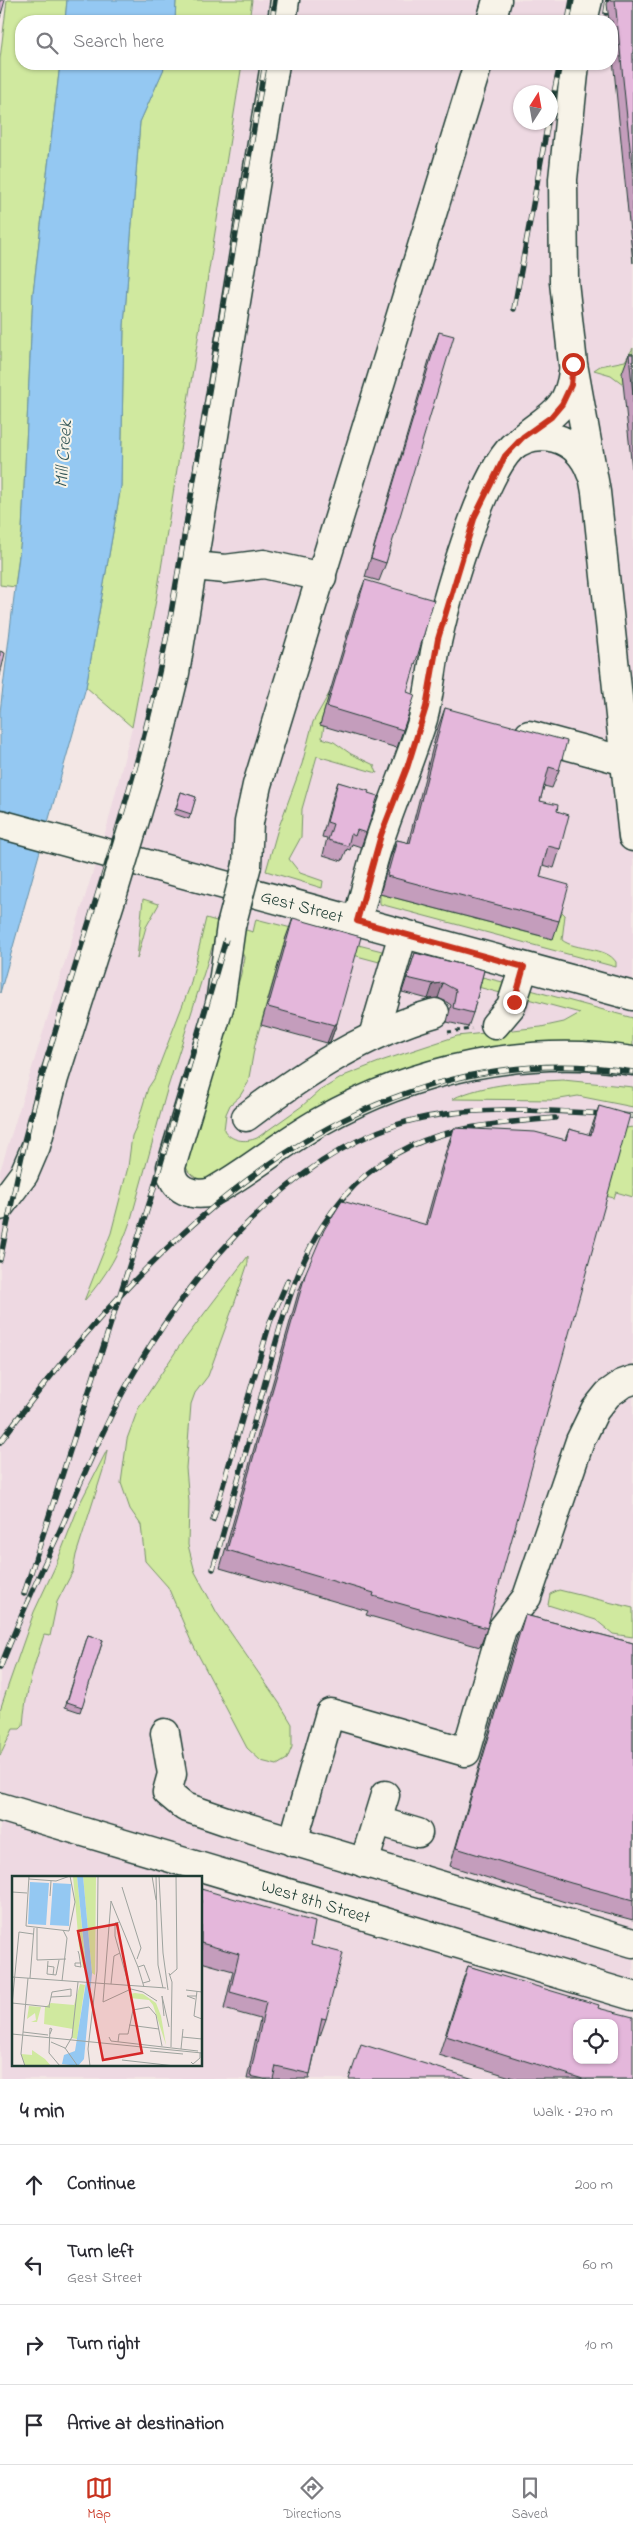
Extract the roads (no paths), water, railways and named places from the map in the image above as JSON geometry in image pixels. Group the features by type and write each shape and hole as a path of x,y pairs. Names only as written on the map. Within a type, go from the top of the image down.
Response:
{"street":[{"path":"283,15 285,0"},
{"path":"493,15 497,0"},
{"path":"584,15 588,0"},
{"path":"0,1206 24,1174 36,1146 54,1078 114,890 157,746 175,673 194,566 273,70"},
{"path":"476,70 253,799 249,822 247,865 231,926 220,1004 171,1167 173,1179 186,1192 200,1195 212,1192 319,1121 371,1095 411,1081 483,1064 531,1058 583,1056 633,1061"},
{"path":"574,70 562,202 564,282 573,364 596,492 633,837"},
{"path":"357,921 381,835 407,768 426,707 438,639 475,516 487,487 512,447 557,411 571,385 573,364"},
{"path":"512,447 528,438 537,436 564,441 579,452 586,462 596,492"},
{"path":"194,566 224,569 264,564 322,577"},
{"path":"426,707 454,715"},
{"path":"502,728 624,761"},
{"name":"Gest Street","path":"0,824 633,996"},
{"path":"373,1036 404,934"},
{"path":"495,1025 511,1006 524,967"},
{"path":"246,1117 303,1077 373,1036 435,1013"},
{"path":"292,1842 330,1713 466,1752 502,1629 527,1597 580,1441 589,1421 608,1394 622,1384 633,1380"},
{"path":"514,1613 540,1621"},
{"path":"165,1733 172,1774 167,1792 185,1807 292,1842 633,1943"},
{"path":"364,1863 385,1795"},
{"name":"West 8th Street","path":"0,1807 633,1996"},
{"path":"378,1821 418,1833"}],"water":[{"path":"67,0 176,0 175,15 66,15"},
{"name":"Mill Creek","path":"59,70 163,70 140,122 124,325 121,486 86,687 0,993 0,712 22,531 33,293"}],"railway":[{"path":"273,15 275,0"},
{"path":"569,15 572,0"},
{"path":"606,13 608,0"},
{"path":"0,1260 35,1101 127,798 158,675 171,613 264,70"},
{"path":"556,85 559,70"},
{"path":"514,309 547,130"},
{"path":"24,1594 150,1201 230,925"},
{"path":"0,1442 59,1366 123,1292 193,1224 268,1165 350,1117 438,1083 532,1067 633,1072"},
{"path":"0,1668 98,1443 122,1394 145,1354 172,1313 202,1273 236,1235 273,1199 312,1168 353,1143 396,1125 423,1118 452,1113 513,1110 633,1116"},
{"path":"213,1569 280,1326 292,1289 307,1254 325,1222 348,1192 376,1167 411,1146 446,1133 464,1129 555,1118"},
{"path":"213,1520 270,1322 288,1280"}]}
